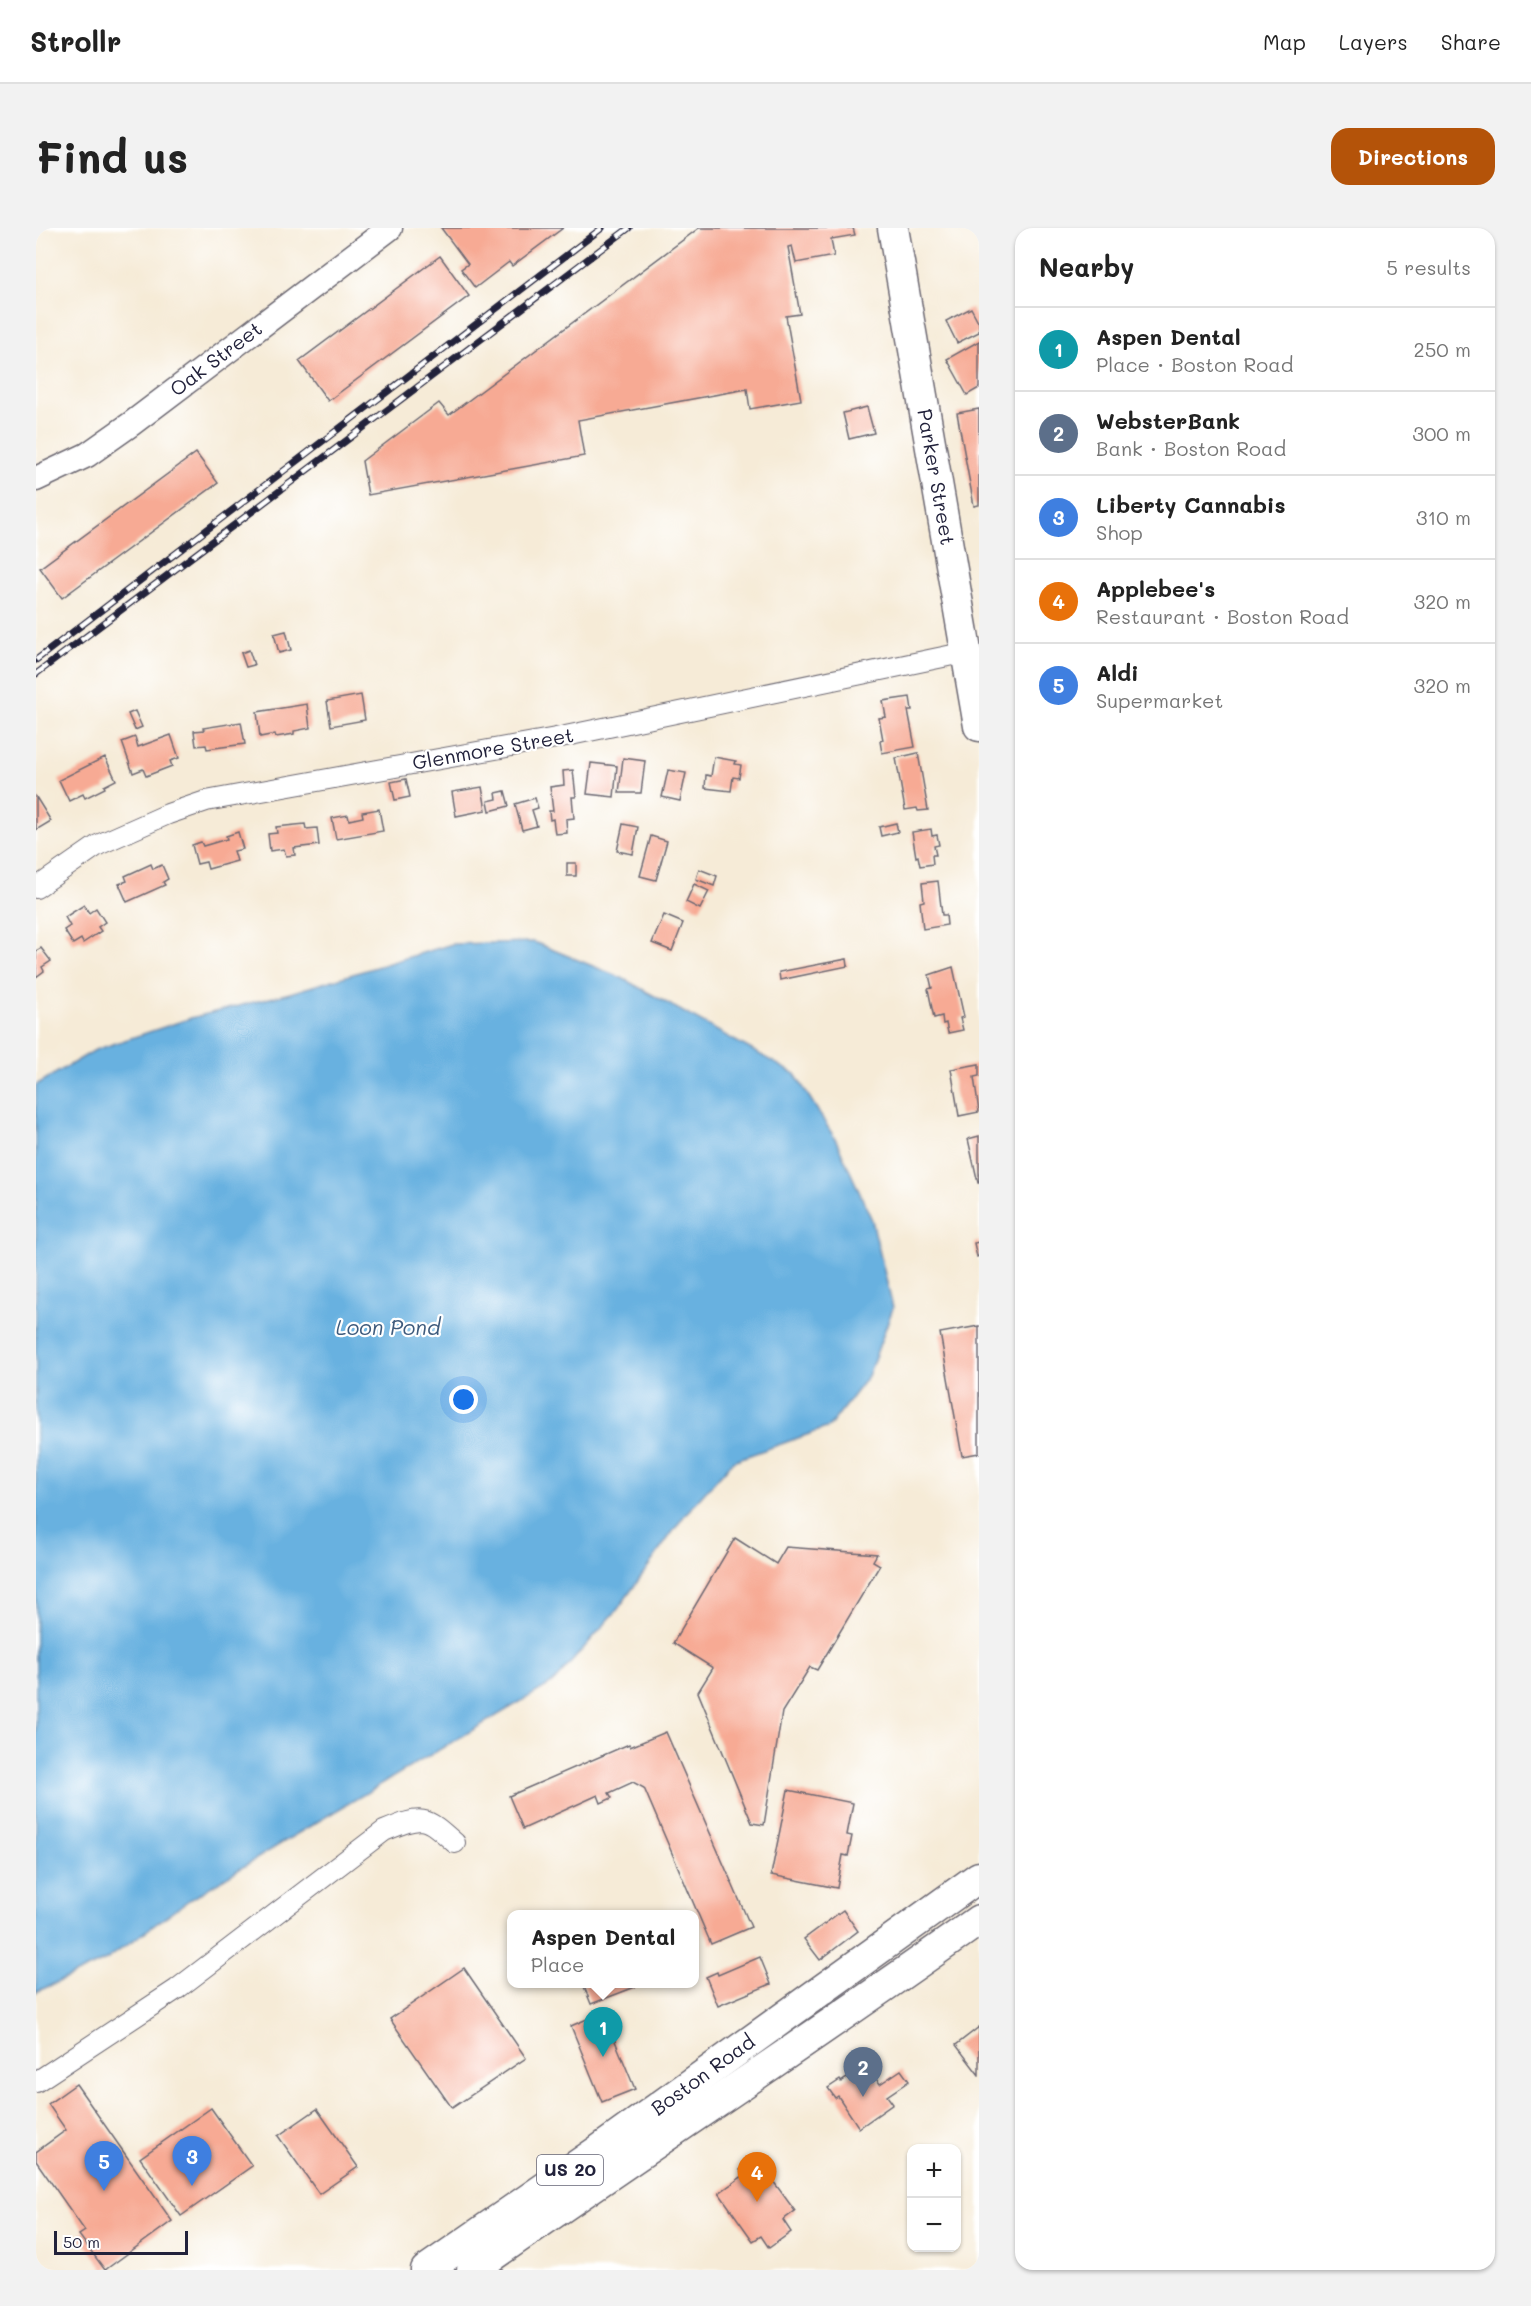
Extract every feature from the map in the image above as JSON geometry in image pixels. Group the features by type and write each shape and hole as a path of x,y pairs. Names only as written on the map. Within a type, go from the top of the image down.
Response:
{"main road":[{"name":"Parker Street","path":"893,228 979,726"},
{"name":"Boston Road","path":"426,2270 979,1878"},
{"name":"Boston Road","path":"472,2270 626,2162 804,2043 979,1920"}],"street":[{"name":"Oak Street","path":"36,479 87,455 131,424 390,228"},
{"name":"Glenmore Street","path":"36,888 98,845 168,814 206,801 556,738 967,652"},
{"path":"36,2082 177,1989 384,1831 412,1819 433,1822 454,1843"}],"water":[{"name":"Loon Pond","path":"534,942 622,978 795,1074 836,1140 872,1220 893,1308 868,1376 829,1427 733,1461 684,1516 618,1609 554,1682 189,1900 106,1960 36,1992 36,1085 95,1050 191,1018 290,993 452,944"}],"building":[{"path":"441,228 563,228 512,266 509,262 475,288 461,269 468,264"},
{"path":"699,228 853,228 855,235 831,239 834,256 796,263 792,246 788,247 800,314 786,316 801,400 750,409 747,389 578,420 584,456 368,495 362,461 439,403 449,415"},
{"path":"440,256 469,296 328,401 299,361"},
{"path":"971,308 979,323 979,332 957,343 946,321"},
{"path":"979,341 979,388 967,395 947,359"},
{"path":"867,407 874,433 849,439 843,413"},
{"path":"979,409 979,505 974,506 957,413"},
{"path":"196,453 218,483 62,598 40,568"},
{"path":"286,631 291,650 279,653 274,634"},
{"path":"249,650 254,665 246,667 241,653"},
{"path":"361,695 365,720 331,726 327,701"},
{"path":"910,697 912,710 908,710 915,747 882,753 880,741 883,740 879,718 886,717 883,701"},
{"path":"307,704 310,728 294,731 294,734 260,737 257,712"},
{"path":"135,711 142,727 135,730 128,714"},
{"path":"241,722 245,744 207,749 206,745 196,746 194,731"},
{"path":"171,735 179,758 170,761 172,766 146,776 143,769 133,773 122,742 135,737 138,747"},
{"path":"918,753 928,810 918,811 917,808 905,810 896,758"},
{"path":"105,757 116,780 85,798 83,794 69,801 59,780"},
{"path":"714,757 736,761 735,764 741,765 739,778 733,777 731,791 705,788 706,775 711,776"},
{"path":"623,758 645,761 641,793 619,793"},
{"path":"591,763 617,766 614,797 587,794"},
{"path":"573,770 576,797 572,797 574,818 566,819 567,833 555,834 553,819 550,820 549,811 553,811 550,787 564,785 563,771"},
{"path":"668,770 686,773 680,801 662,797"},
{"path":"406,779 410,797 395,800 391,782"},
{"path":"482,787 486,810 456,816 452,792"},
{"path":"505,791 509,806 490,811 488,801 497,799 496,793"},
{"path":"36,797 51,821 36,830"},
{"path":"535,798 538,808 532,810 537,826 522,830 515,804"},
{"path":"379,809 383,831 336,839 332,818 348,815 349,820 363,817 362,812"},
{"path":"896,823 898,832 881,836 879,827"},
{"path":"305,824 306,829 317,828 319,845 294,848 295,855 286,856 284,849 270,851 268,834 277,833 276,827"},
{"path":"623,824 638,827 633,854 617,851"},
{"path":"931,829 932,836 937,835 939,845 934,846 936,855 932,855 933,864 920,866 918,856 916,857 912,832"},
{"path":"238,832 243,849 234,851 237,861 208,869 206,862 197,864 192,845 201,842 203,846 227,839 226,836"},
{"path":"651,836 667,841 656,880 640,876"},
{"path":"567,863 576,863 576,876 567,876"},
{"path":"151,864 153,869 162,865 168,879 163,882 165,885 127,902 119,884 127,881 125,876"},
{"path":"699,869 717,876 714,886 696,879"},
{"path":"938,881 942,915 946,915 947,925 923,929 920,902 924,901 922,883"},
{"path":"694,884 709,891 700,909 686,902"},
{"path":"84,905 89,913 96,908 105,922 98,927 101,931 83,943 81,939 73,944 64,930 70,926 65,917"},
{"path":"664,915 683,923 672,951 652,943"},
{"path":"41,948 51,961 42,967 44,971 36,977 36,951"},
{"path":"847,959 848,966 780,980 779,972"},
{"path":"953,967 964,1017 960,1018 963,1030 948,1033 942,1016 934,1018 928,989 932,988 929,975"},
{"path":"979,1064 979,1076 974,1077 979,1112 959,1116 951,1069"},
{"path":"979,1136 979,1183 978,1183 968,1139"},
{"path":"979,1242 979,1256 977,1257 974,1243"},
{"path":"979,1326 979,1453 962,1456 940,1333"},
{"path":"735,1538 776,1564 786,1547 877,1554 873,1561 880,1565 817,1670 810,1667 782,1712 764,1825 752,1823 698,1692 713,1668 673,1643"},
{"path":"666,1732 751,1927 711,1944 699,1916 699,1910 696,1910 644,1788 633,1782 609,1793 612,1798 601,1803 598,1795 523,1829 509,1796 629,1744 630,1747"},
{"path":"788,1790 853,1803 847,1835 852,1836 848,1856 843,1855 837,1888 771,1875"},
{"path":"843,1910 858,1931 820,1960 804,1939"},
{"path":"760,1957 771,1984 718,2006 706,1977 717,1972 718,1975"},
{"path":"464,1968 526,2058 452,2108 390,2019"},
{"path":"585,1988 632,1988 591,2004"},
{"path":"603,2012 635,2089 602,2102 571,2026"},
{"path":"979,2027 979,2075 956,2045"},
{"path":"867,2065 880,2084 901,2070 909,2081 887,2096 893,2104 859,2128 838,2096 835,2098 828,2088"},
{"path":"76,2084 172,2221 105,2270 79,2235 85,2231 36,2161 36,2152 66,2130 48,2104"},
{"path":"211,2108 252,2166 181,2216 140,2158"},
{"path":"317,2109 358,2167 319,2194 278,2136"},
{"path":"750,2163 754,2168 760,2163 795,2211 783,2220 791,2232 769,2248 761,2236 753,2241 719,2193 744,2175 740,2170"}],"railway":[{"path":"36,660 602,228"},
{"path":"36,674 629,228"}],"place":[{"name":"Aspen Dental","path":"603,2057"},
{"name":"WebsterBank","path":"863,2097"},
{"name":"Liberty Cannabis","path":"192,2186"},
{"name":"Aldi","path":"104,2191"},
{"name":"Applebee's","path":"757,2202"}]}
